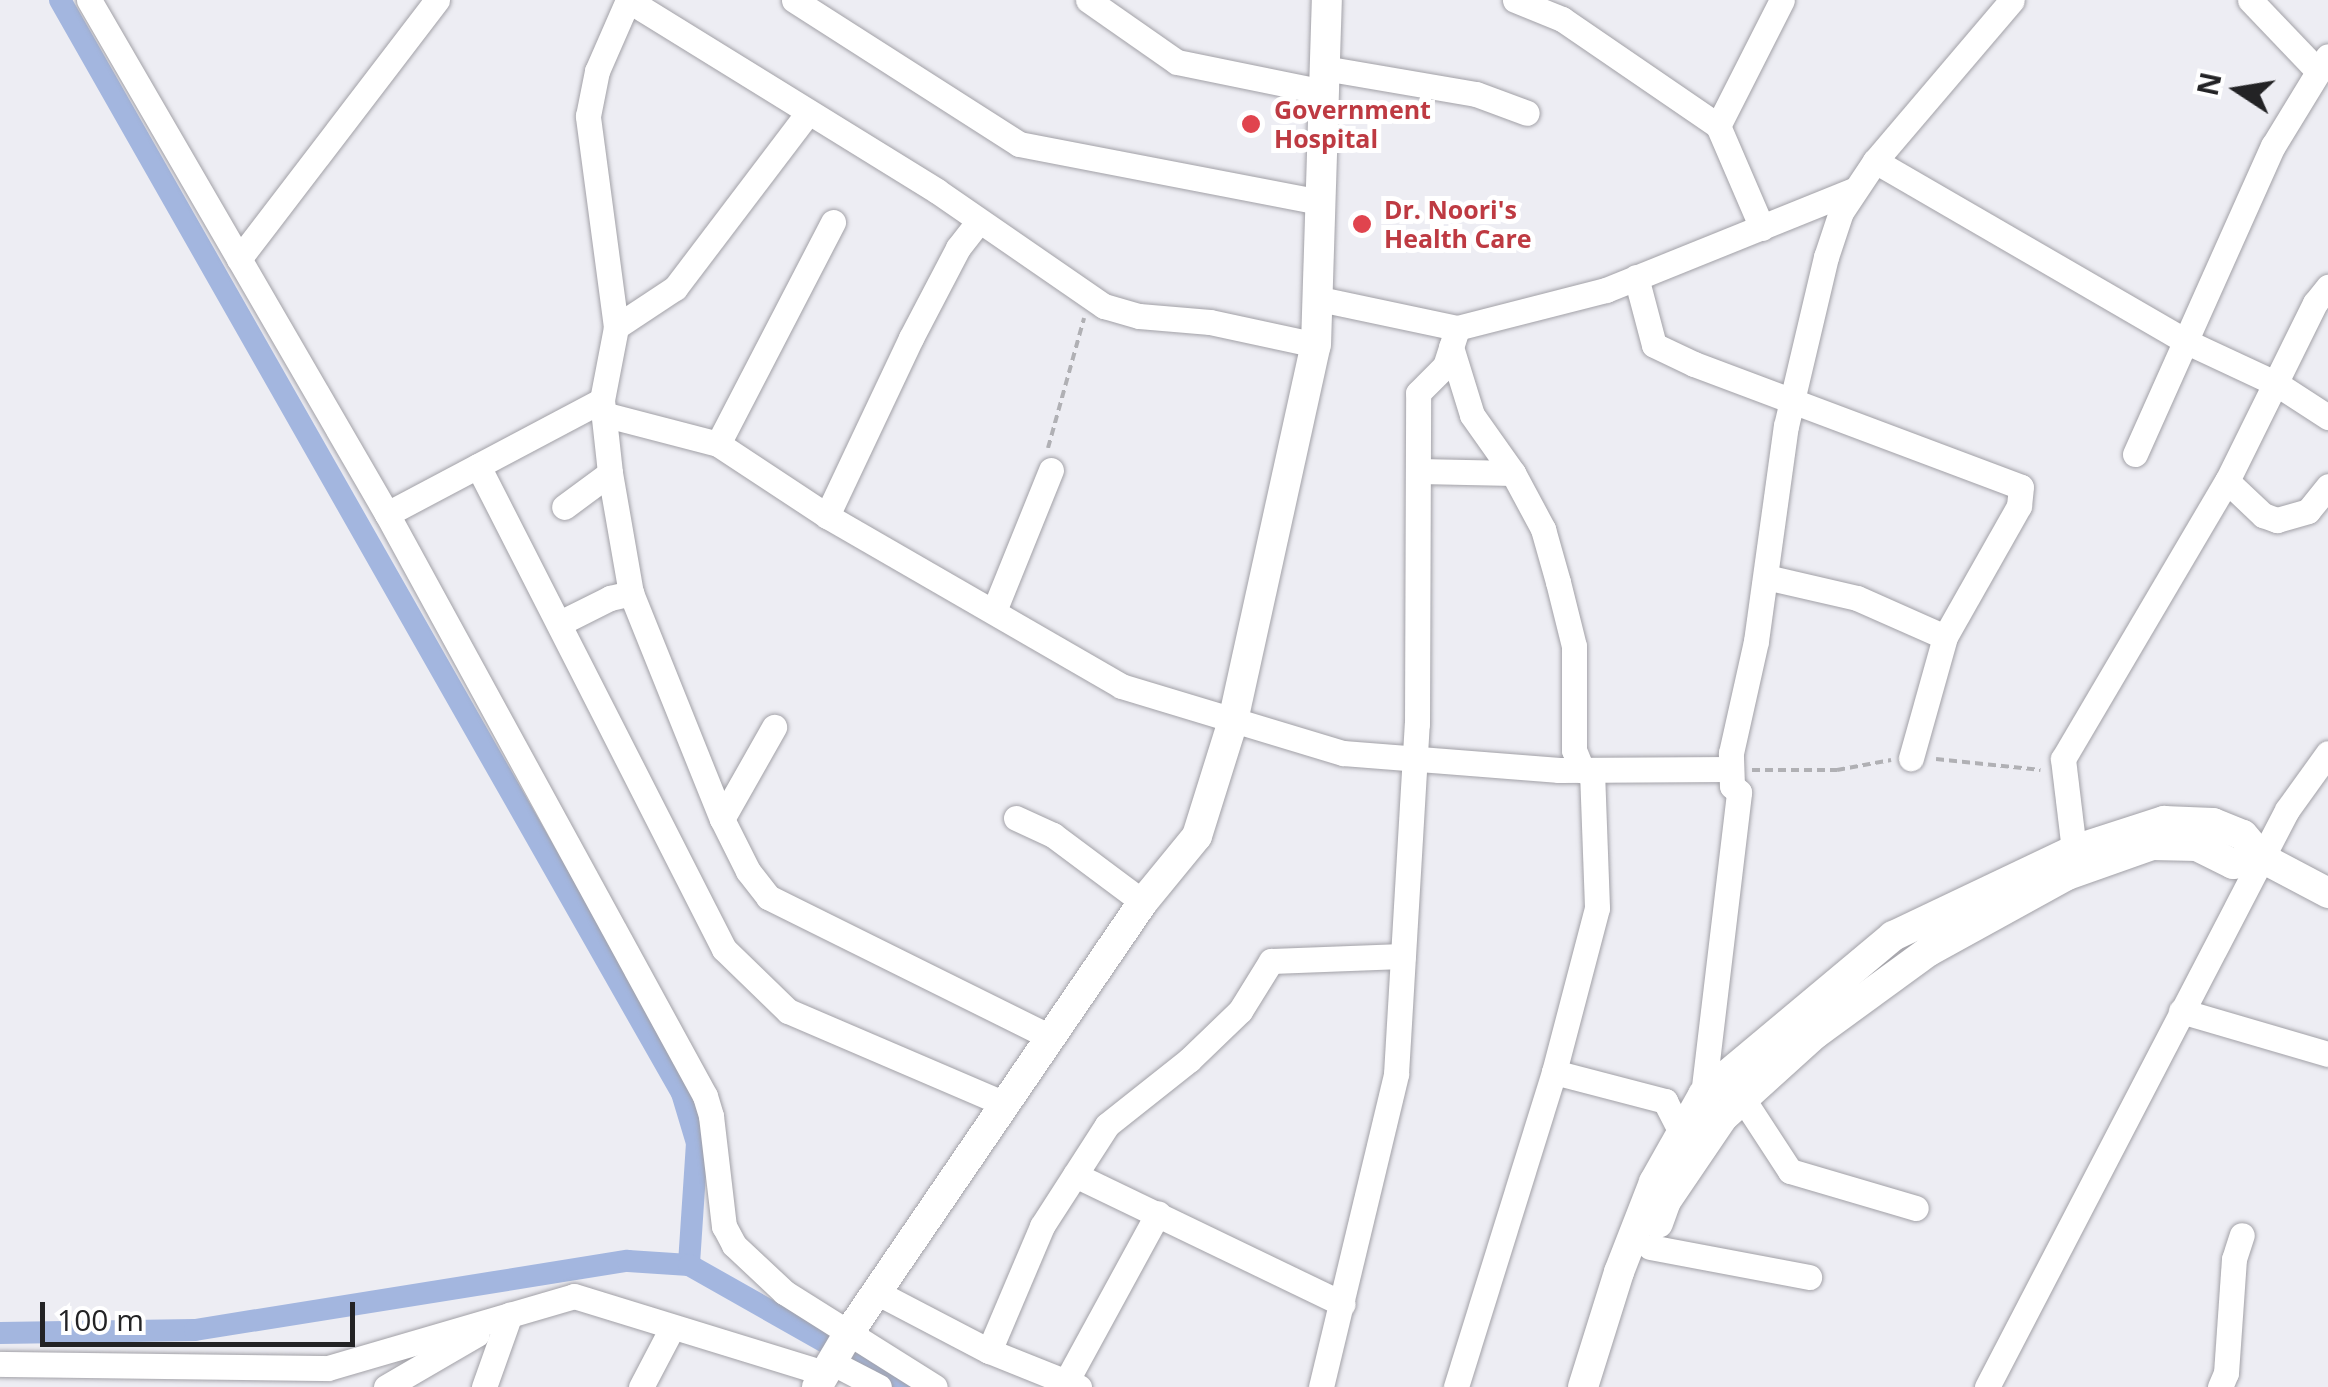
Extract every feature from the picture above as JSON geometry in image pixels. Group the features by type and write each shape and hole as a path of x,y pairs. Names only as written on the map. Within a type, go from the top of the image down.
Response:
{"main road":[{"path":"833,1359 1143,902 1197,836 1233,721 1316,345 1327,0"},
{"path":"1584,1387 1619,1272 1680,1130 1703,1096 1893,936 2074,850 2164,821 2213,824 2243,834 2262,858 2328,893"},
{"path":"1603,1387 1666,1201 1723,1117 1815,1034 1929,951 2066,875 2152,845 2198,846 2233,864 2262,858"}],"street":[{"path":"89,0 387,514 705,1096 712,1116 724,1226 734,1245 784,1292 833,1359 879,1387"},
{"path":"239,259 437,0"},
{"path":"1050,1037 768,898 748,870 722,818 631,593 602,407 616,327 588,116 598,72 628,0 979,221 1088,297 1139,316 1210,322 1316,345"},
{"path":"794,0 1018,144 1319,202"},
{"path":"1515,0 1562,20 1718,126 1762,228"},
{"path":"1718,126 1782,0"},
{"path":"1703,1096 1740,792 1732,786 1731,768 1794,398 1826,258 1841,212 1854,190 2012,0"},
{"path":"2136,454 2273,146 2323,63 2250,0"},
{"path":"1101,3 1177,62 1476,94 1527,113"},
{"path":"616,327 675,288 808,114"},
{"path":"1875,161 2187,342 2276,384 2328,417"},
{"path":"1315,298 1454,337 1606,290 1854,190"},
{"path":"827,516 911,338 958,248 979,221"},
{"path":"718,444 833,222"},
{"path":"1636,277 1654,344 1694,364 1794,398 2021,488 2019,506 1945,637 1911,758"},
{"path":"2074,850 2063,759 2227,482 2328,287"},
{"path":"1332,1383 1343,1304 1396,1074 1415,760 1418,393 1445,366 1454,337"},
{"path":"1454,337 1472,415 1544,529 1574,646 1574,750 1582,770"},
{"path":"387,514 602,407 718,444 827,516 1121,686 1342,753 1592,771 1596,908 1554,1072 1456,1387"},
{"path":"994,610 1050,459"},
{"path":"478,466 548,607 562,622 724,950 788,1012 1005,1104"},
{"path":"1418,471 1512,473"},
{"path":"564,506 610,473"},
{"path":"2227,482 2263,515 2277,520 2308,511 2328,486"},
{"path":"1766,577 1856,598 1945,637"},
{"path":"562,622 610,598 631,593"},
{"path":"722,818 774,727"},
{"path":"1987,1387 2262,858 2288,810 2328,753"},
{"path":"1582,770 1731,768"},
{"path":"1016,818 1053,835 1143,902"},
{"path":"989,1351 1042,1226 1107,1124 1189,1060 1240,1011 1271,961 1403,956"},
{"path":"2181,1012 2328,1054"},
{"path":"1554,1072 1665,1101 1680,1130"},
{"path":"1743,1099 1790,1170 1916,1208"},
{"path":"1075,1175 1343,1304"},
{"path":"876,1292 989,1351 1073,1384 1158,1213"},
{"path":"2220,1387 2226,1373 2234,1259 2242,1235"},
{"path":"1650,1246 1809,1277"},
{"path":"0,1364 160,1376 328,1368 574,1296 672,1328 833,1359 935,1387"},
{"path":"386,1387 510,1314"},
{"path":"484,1387 510,1314"},
{"path":"640,1387 672,1328"}],"path":[{"path":"1050,459 1088,297"}],"waterway":[{"path":"60,0 682,1093 697,1143 689,1265"},
{"path":"0,1333 195,1330 628,1261 689,1265 905,1387"}],"place":[{"name":"Government Hospital","path":"1251,124"},
{"name":"Dr. Noori's Health Care","path":"1362,224"}]}
